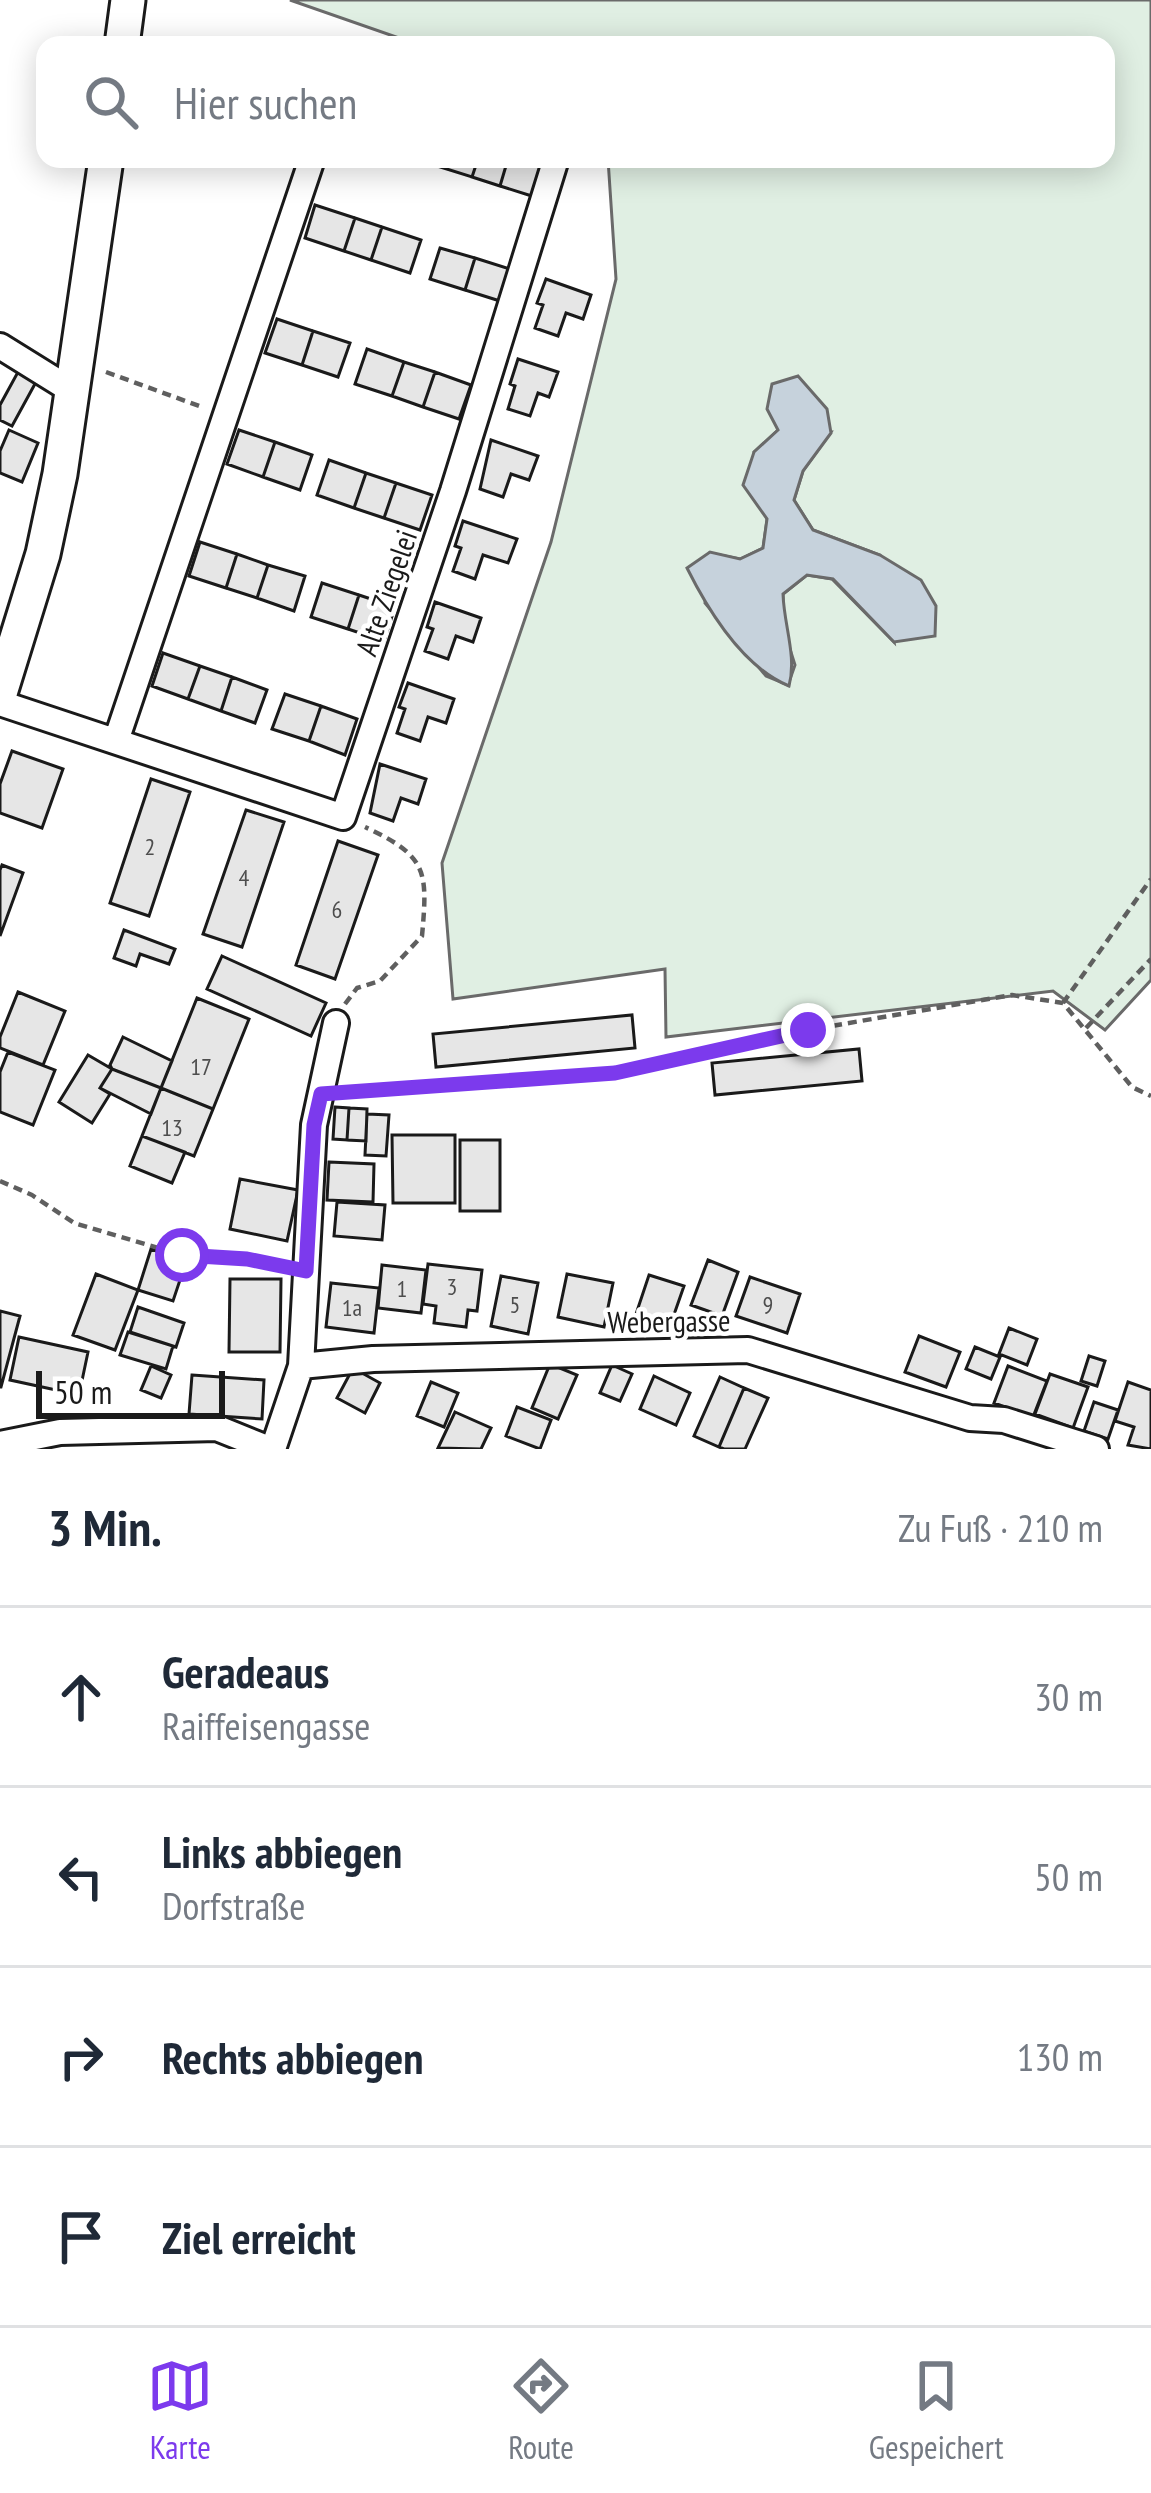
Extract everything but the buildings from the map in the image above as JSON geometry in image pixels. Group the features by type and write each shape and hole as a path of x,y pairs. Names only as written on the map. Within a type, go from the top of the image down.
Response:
{"main road":[{"path":"123,36 128,0"},
{"path":"0,693 43,554 76,377 105,168"}],"street":[{"path":"116,741 309,168"},
{"name":"Alte Ziegelei","path":"343,817 453,491 553,168"},
{"path":"0,346 76,377"},
{"path":"0,703 343,817"},
{"path":"0,1444 60,1432 217,1428 271,1449 302,1366 314,1125 336,1023"},
{"name":"Webergasse","path":"302,1366 373,1359 748,1350 970,1418 1004,1420 1096,1449"}],"path":[{"path":"76,377 226,415"},
{"path":"336,1023 357,988 380,981 422,936 425,907 425,880 406,846 343,817"},
{"path":"1063,1003 1151,879"},
{"path":"1086,1028 1151,959"},
{"path":"321,1094 615,1073 808,1030 1012,994 1063,1003 1132,1087 1151,1096"},
{"path":"0,1181 32,1195 74,1223 182,1255 247,1259 306,1271"}],"green space":[{"path":"290,0 1151,0 1151,980 1105,1030 1053,991 666,1037 665,969 453,999 442,863 551,542 616,279 609,168 1115,168 1115,36 393,36","holes":["778,430 831,432 803,471 794,500 813,530 880,555 894,642 832,579 807,575 783,594 784,630 795,665 788,685 766,676 705,603 710,553 740,559 763,548 767,520 754,452"]}],"shaded area":[{"path":"798,376 827,409 831,433 803,471 794,500 813,530 880,555 921,580 936,606 935,636 894,642 833,579 807,575 783,594 791,652 789,686 742,652 687,568 710,552 740,559 763,548 767,519 743,485 754,452 778,430 767,409 772,384"}],"route":[{"path":"182,1255 247,1259 306,1271 314,1125 321,1094 615,1073 808,1030"}]}
